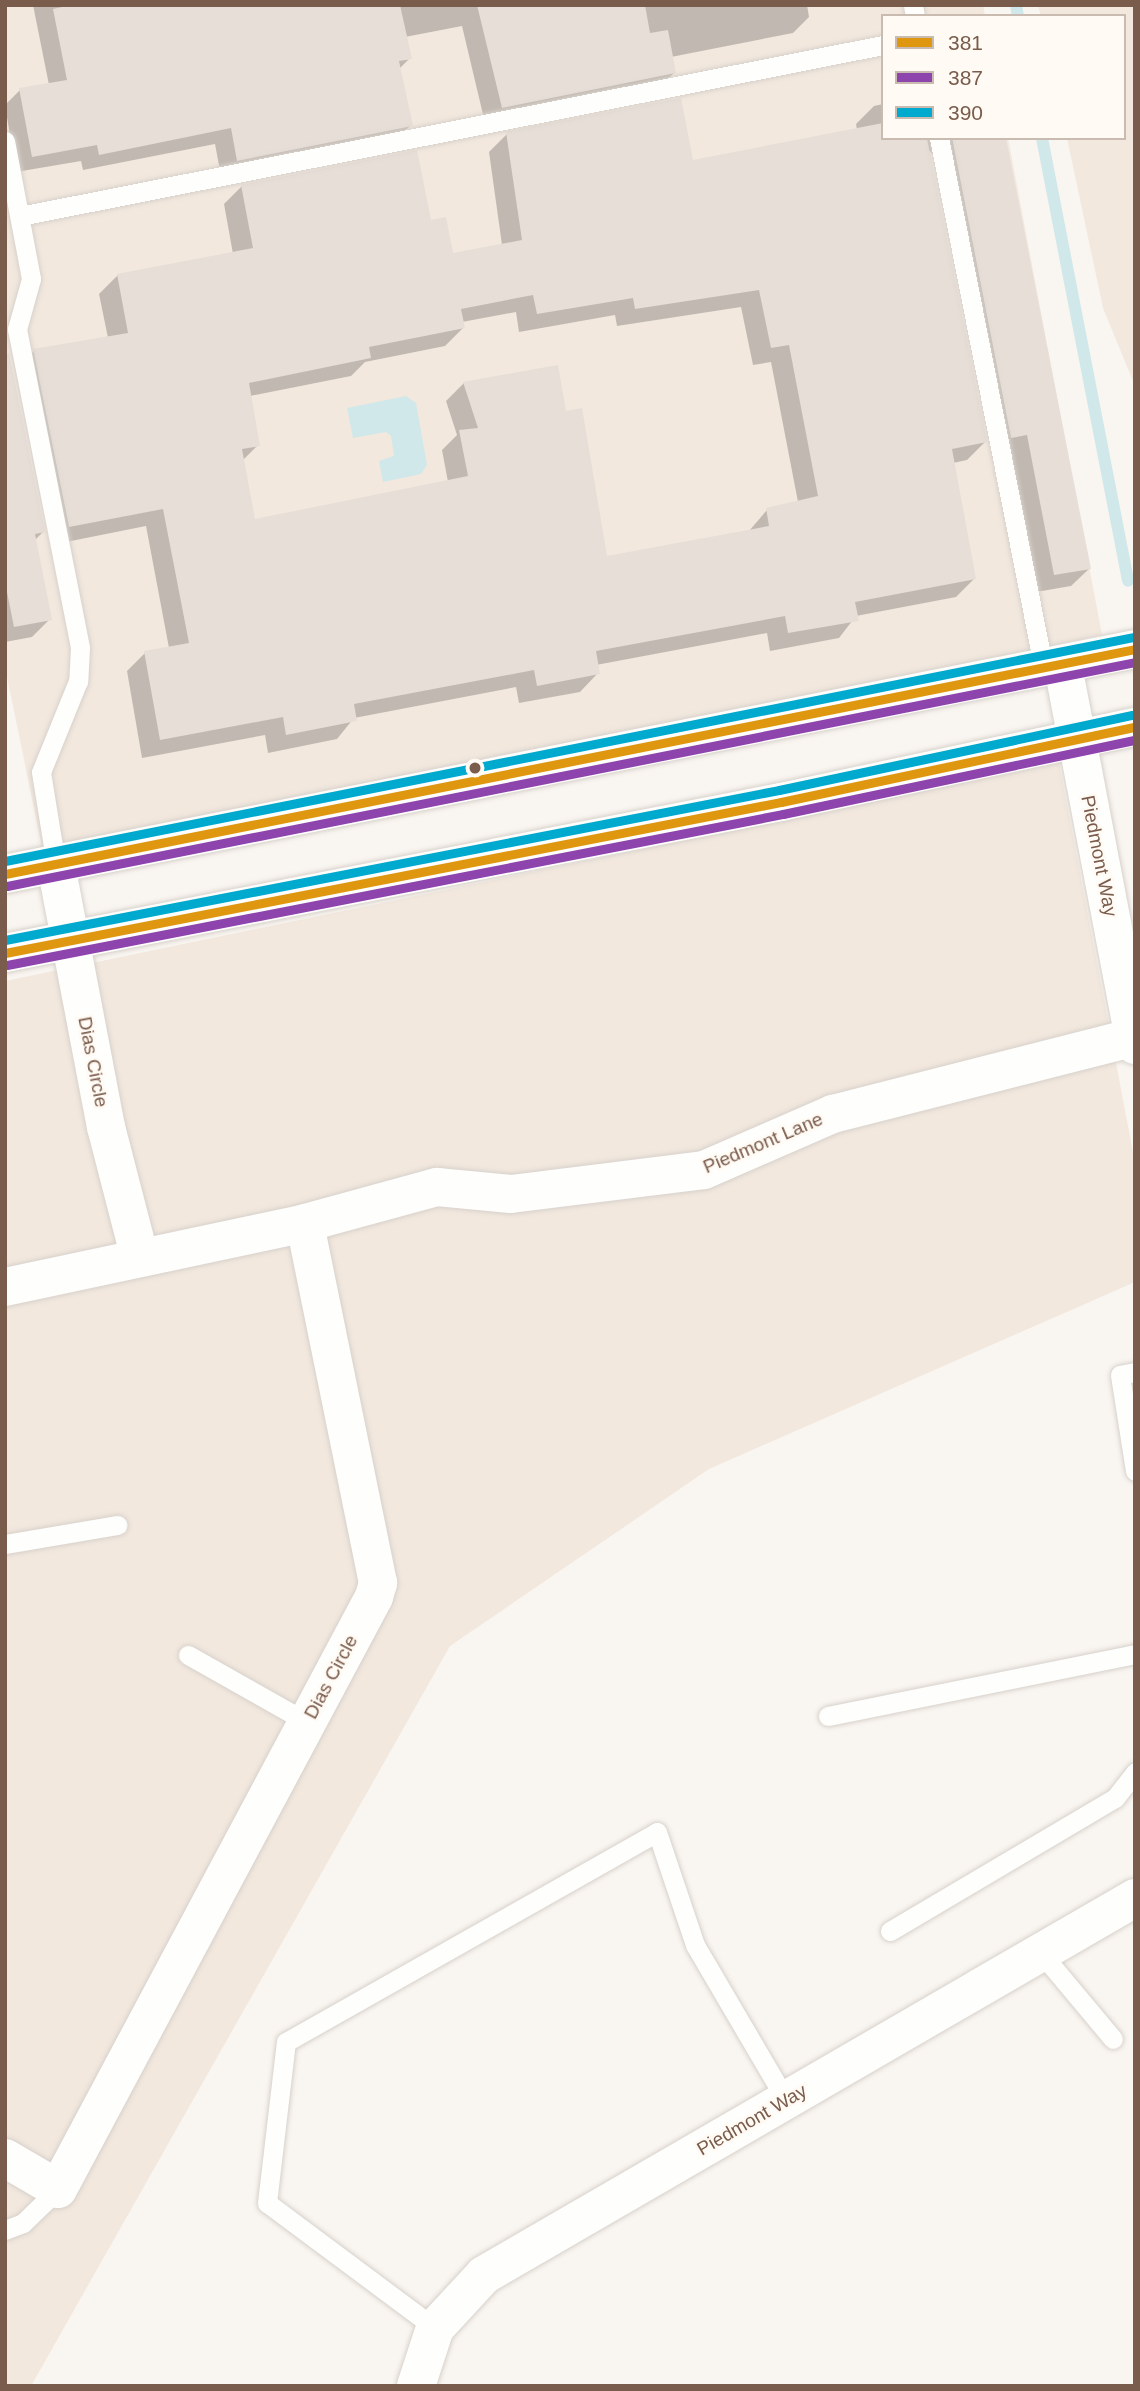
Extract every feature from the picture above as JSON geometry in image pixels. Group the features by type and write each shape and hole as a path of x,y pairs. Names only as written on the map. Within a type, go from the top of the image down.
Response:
{"street":[{"path":"5,874 1054,668 1135,649"},
{"name":"Piedmont Way","path":"1054,668 1077,739 1134,1038"},
{"path":"5,953 781,802 1135,727"},
{"name":"Dias Circle","path":"56,865 106,1126 140,1258"},
{"name":"Piedmont Lane","path":"305,1223 437,1188 511,1194 704,1170 833,1114 1134,1038"},
{"path":"5,1287 305,1223"},
{"name":"Dias Circle","path":"58,2189 307,1722 378,1583 305,1223"},
{"name":"Piedmont Way","path":"416,2386 435,2328 484,2275 1135,1898"},
{"path":"5,2158 58,2189"}],"lane":[{"path":"20,216 881,45"},
{"path":"939,140 1025,575 1054,668"},
{"path":"5,141 31,279 17,329 80,648 78,681 41,772 56,865"},
{"path":"1135,1372 1120,1375 1135,1471"},
{"path":"5,1544 117,1525"},
{"path":"828,1716 1135,1654"},
{"path":"188,1655 307,1722"},
{"path":"890,1931 1115,1798 1135,1773"},
{"path":"435,2328 267,2203 286,2042 657,1832 695,1945 786,2100"},
{"path":"1041,1953 1113,2039"},
{"path":"5,2230 23,2223 58,2189"}],"shaded area":[{"path":"5,5 983,5 985,14 881,14 881,140 1008,140 1102,635 44,857 5,667"},
{"path":"1038,5 1135,5 1135,386 1103,308 1067,140 1126,140 1126,14 1040,14"},
{"path":"1059,763 1135,1163 1135,1282 709,1469 450,1646 31,2386 5,2386 5,981"}],"water":[{"path":"406,396 416,403 427,465 421,474 383,482 379,461 394,456 391,436 386,432 353,438 347,408"}],"building":[{"path":"71,5 400,5 412,59 399,61 413,126 237,161 231,128 99,155 97,145 32,157 19,88 67,80 53,9"},
{"path":"477,5 645,5 650,33 668,30 676,73 502,108"},
{"path":"681,98 693,160 881,123 881,140 927,140 987,442 952,449 976,579 855,602 859,621 788,633 785,616 596,651 600,674 537,686 534,670 354,704 357,721 286,735 283,717 160,740 144,651 189,643 163,509 69,527 33,349 128,333 117,274 253,248 241,185 417,150 431,220 446,217 453,253 522,240 506,132","holes":["759,290 771,348 789,345 818,496 766,508 769,526 607,556 582,408 566,411 558,365 463,382 478,428 459,430 468,476 255,519 242,449 260,446 249,383 371,358 369,347 465,328 461,309 533,295 537,314 633,298 635,309"]},
{"path":"952,140 1006,140 1091,569 1054,575 1027,435 1011,438"},
{"path":"9,353 45,532 35,534 52,620 14,627 5,582 5,354"}],"waterway":[{"path":"1016,5 1018,14"},
{"path":"1042,140 1128,581"}],"transit line":[{"name":"390","path":"5,861 1133,637"},
{"name":"381","path":"5,874 1135,649"},
{"name":"387","path":"7,886 1135,662"},
{"name":"390","path":"5,940 779,790 1132,715"},
{"name":"381","path":"5,953 781,802 1135,727"},
{"name":"387","path":"7,965 783,814 1135,740"}]}
